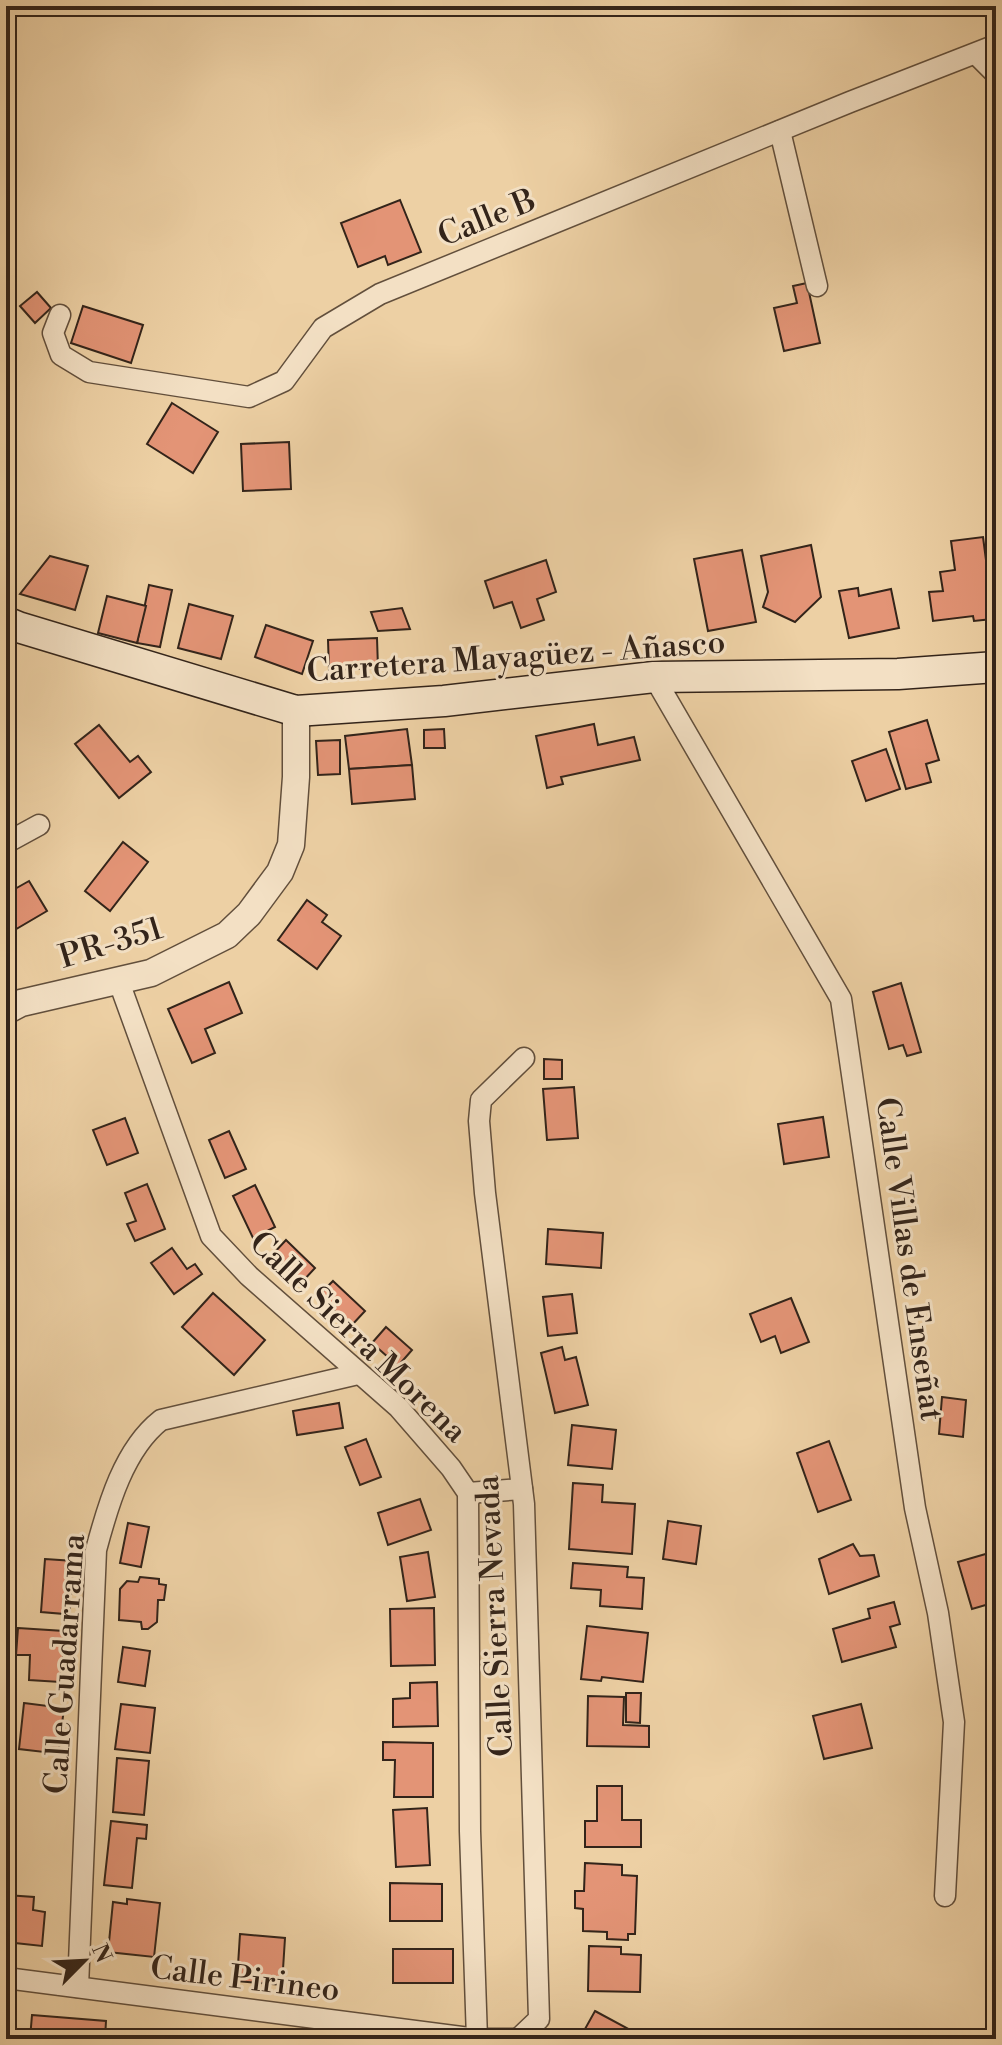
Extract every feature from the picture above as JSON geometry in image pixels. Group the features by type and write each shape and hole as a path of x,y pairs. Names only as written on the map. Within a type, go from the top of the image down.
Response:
{"main road":[{"name":"Carretera Mayagüez - Añasco","path":"6,622 296,711 444,701 654,677 898,674 996,667"}],"street":[{"name":"Calle B","path":"60,315 53,333 61,355 89,372 249,397 284,381 323,328 380,294 996,45"},
{"path":"976,54 996,74"},
{"path":"780,131 817,286"},
{"name":"Calle Villas de Enseñat","path":"654,677 841,999 915,1508 938,1613 954,1722 945,1896"},
{"name":"PR-351","path":"6,1011 21,1003 151,973 227,935 249,914 280,872 291,845 296,777 296,711"},
{"path":"6,843 39,825"},
{"name":"Calle Sierra Morena","path":"119,982 211,1236 249,1276 398,1407 451,1468 468,1493 470,1831 477,2039"},
{"name":"Calle Sierra Nevada","path":"518,2039 539,2019 522,1489 479,1121 481,1100 524,1058"},
{"name":"Calle Guadarrama","path":"78,1987 96,1550 112,1499 133,1453 144,1433 161,1420 358,1374"},
{"path":"468,1493 522,1489"},
{"name":"Calle Pirineo","path":"6,1978 477,2039 518,2039"}],"building":[{"path":"400,200 421,252 388,265 385,256 358,267 341,223"},
{"path":"807,283 820,343 784,351 774,308 797,303 793,286"},
{"path":"37,292 51,308 35,323 20,306"},
{"path":"83,306 143,325 131,363 71,343"},
{"path":"172,403 218,432 193,473 147,444"},
{"path":"289,442 291,489 243,491 241,444"},
{"path":"983,537 989,583 996,582 996,613 991,613 992,619 974,621 973,616 933,621 929,592 943,591 940,572 955,570 951,541"},
{"path":"811,545 821,597 795,622 763,607 768,592 761,556"},
{"path":"742,550 756,622 708,631 694,559"},
{"path":"50,556 88,566 75,610 20,594"},
{"path":"546,560 556,592 537,599 544,620 521,628 512,602 494,608 485,581"},
{"path":"149,585 172,590 160,647 137,643"},
{"path":"858,588 859,596 891,589 899,628 849,638 839,591"},
{"path":"107,596 146,606 137,643 98,633"},
{"path":"189,604 233,616 221,659 178,648"},
{"path":"402,608 410,629 378,631 371,612"},
{"path":"266,625 313,641 302,674 255,657"},
{"path":"377,638 378,668 329,670 328,640"},
{"path":"927,720 939,760 926,764 931,782 906,789 889,732"},
{"path":"594,724 598,745 634,737 640,760 561,777 563,784 547,788 536,736"},
{"path":"99,725 130,762 138,756 151,772 119,798 75,744"},
{"path":"407,729 412,765 349,769 345,736"},
{"path":"444,729 445,748 424,748 424,730"},
{"path":"340,740 340,774 318,775 316,741"},
{"path":"886,749 900,789 866,801 852,761"},
{"path":"412,765 415,799 352,804 349,769"},
{"path":"123,842 148,862 110,911 85,891"},
{"path":"29,881 47,911 6,935 6,894"},
{"path":"307,900 327,915 322,922 341,936 317,969 278,940"},
{"path":"229,982 242,1013 205,1029 215,1053 192,1063 168,1009"},
{"path":"901,983 921,1052 907,1056 903,1045 889,1049 873,992"},
{"path":"544,1059 562,1060 562,1079 544,1079"},
{"path":"574,1087 578,1138 547,1140 543,1089"},
{"path":"823,1117 829,1157 784,1164 778,1124"},
{"path":"125,1118 138,1153 107,1165 93,1130"},
{"path":"229,1131 246,1169 225,1178 209,1140"},
{"path":"147,1184 165,1229 135,1241 127,1224 136,1221 125,1193"},
{"path":"255,1185 275,1227 253,1238 233,1196"},
{"path":"548,1229 603,1233 601,1268 546,1264"},
{"path":"286,1240 315,1268 302,1282 272,1255"},
{"path":"172,1248 187,1269 195,1264 202,1274 174,1294 151,1263"},
{"path":"333,1281 365,1311 351,1326 318,1296"},
{"path":"213,1293 265,1340 234,1375 182,1327"},
{"path":"572,1294 577,1333 548,1336 543,1297"},
{"path":"791,1298 809,1342 781,1353 775,1336 761,1342 750,1314"},
{"path":"386,1327 412,1350 398,1366 372,1343"},
{"path":"562,1347 565,1360 576,1357 588,1405 555,1413 541,1353"},
{"path":"942,1397 966,1400 963,1437 939,1434"},
{"path":"339,1403 343,1428 297,1435 293,1411"},
{"path":"572,1425 616,1430 612,1469 568,1465"},
{"path":"366,1439 381,1477 360,1485 345,1447"},
{"path":"829,1441 851,1500 818,1512 797,1453"},
{"path":"573,1483 603,1485 602,1502 635,1504 632,1554 569,1549"},
{"path":"420,1499 431,1530 388,1545 378,1513"},
{"path":"668,1521 701,1526 696,1564 663,1559"},
{"path":"128,1523 149,1527 141,1567 120,1563"},
{"path":"853,1544 860,1556 874,1555 879,1576 829,1594 819,1559"},
{"path":"428,1552 435,1597 407,1601 400,1557"},
{"path":"989,1553 996,1576 996,1602 972,1609 958,1562"},
{"path":"45,1559 74,1561 69,1619 63,1619 64,1614 41,1612"},
{"path":"573,1563 628,1567 627,1577 644,1578 642,1609 600,1606 601,1590 571,1588"},
{"path":"140,1577 159,1579 159,1584 166,1585 164,1600 158,1600 157,1622 148,1629 142,1629 141,1622 119,1620 120,1589 127,1581 138,1582"},
{"path":"894,1602 900,1624 890,1627 896,1647 842,1662 833,1629 870,1618 868,1609"},
{"path":"434,1608 435,1665 391,1666 390,1609"},
{"path":"587,1626 648,1633 643,1682 602,1677 601,1681 581,1679"},
{"path":"18,1628 64,1631 63,1656 67,1655 66,1665 62,1664 60,1682 29,1680 30,1655 16,1655"},
{"path":"123,1647 150,1651 145,1686 118,1682"},
{"path":"437,1682 438,1726 393,1727 393,1699 410,1698 410,1683"},
{"path":"626,1693 641,1693 640,1723 626,1722"},
{"path":"588,1696 624,1697 623,1725 649,1726 649,1747 587,1746"},
{"path":"24,1703 64,1708 59,1748 45,1747 44,1752 19,1749"},
{"path":"121,1704 155,1708 150,1753 115,1749"},
{"path":"861,1704 872,1748 824,1759 813,1716"},
{"path":"383,1742 433,1743 433,1797 394,1797 395,1760 383,1760"},
{"path":"117,1758 149,1761 144,1815 113,1812"},
{"path":"597,1786 622,1786 622,1820 641,1820 641,1847 585,1847 585,1821 597,1821"},
{"path":"427,1808 430,1865 396,1867 393,1810"},
{"path":"111,1821 147,1825 146,1839 137,1838 132,1888 104,1885"},
{"path":"585,1863 622,1865 622,1875 637,1876 635,1934 628,1934 628,1940 607,1939 607,1932 583,1931 583,1909 575,1908 575,1891 584,1891"},
{"path":"390,1883 442,1884 442,1921 390,1921"},
{"path":"6,1895 34,1897 33,1910 45,1912 42,1946 6,1942"},
{"path":"127,1899 160,1903 154,1957 108,1952 113,1902 127,1904"},
{"path":"240,1934 285,1938 282,1985 237,1981"},
{"path":"589,1946 621,1947 621,1954 641,1955 640,1992 588,1991"},
{"path":"393,1949 453,1949 453,1983 393,1983"},
{"path":"595,2011 647,2039 580,2038"},
{"path":"32,2015 106,2021 105,2039 30,2039"}]}
